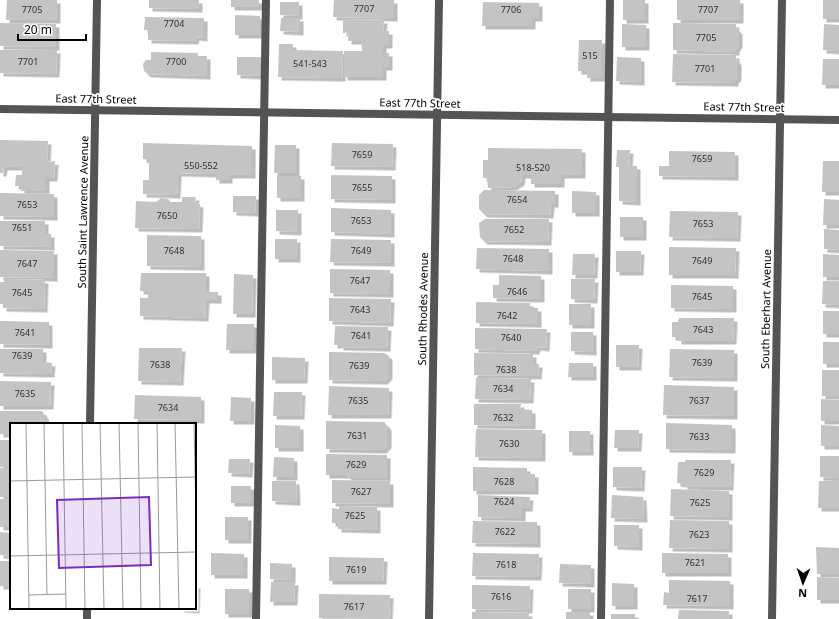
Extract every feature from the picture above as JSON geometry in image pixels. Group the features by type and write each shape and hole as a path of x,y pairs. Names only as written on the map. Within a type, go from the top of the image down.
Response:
{"street":[{"name":"South Saint Lawrence Avenue","path":"90,423 97,0"},
{"path":"256,619 266,0"},
{"name":"South Rhodes Avenue","path":"429,619 439,0"},
{"path":"601,619 610,0"},
{"name":"South Eberhart Avenue","path":"772,619 782,0"},
{"name":"East 77th Street","path":"0,109 839,120"}],"building":[{"path":"7,0 57,0 57,20 6,20"},
{"path":"149,0 199,0 199,9 149,8"},
{"path":"231,0 259,0 259,7 231,7"},
{"path":"334,0 394,0 394,18 333,17"},
{"path":"623,0 645,0 645,20 623,20"},
{"path":"677,0 740,0 740,20 677,20"},
{"path":"823,0 839,0 839,19 823,19"},
{"path":"280,2 299,2 299,16 280,15"},
{"path":"483,2 539,3 539,18 532,18 532,26 482,26"},
{"path":"235,15 260,16 260,35 235,35"},
{"path":"145,17 204,18 204,38 196,37 195,41 148,40 148,30 144,30"},
{"path":"281,18 300,18 300,32 280,31"},
{"path":"343,19 384,20 383,31 389,31 389,45 383,45 383,53 389,53 389,67 383,67 383,77 344,77 344,51 362,51 361,41 348,41 349,32 343,33"},
{"path":"0,23 56,24 56,47 0,46"},
{"path":"673,23 736,24 736,28 739,31 739,44 736,52 673,50"},
{"path":"622,24 646,25 646,47 622,47"},
{"path":"824,24 839,25 839,51 823,50"},
{"path":"579,40 602,40 602,78 587,78 587,71 578,71"},
{"path":"279,44 293,44 293,50 343,51 342,78 278,77"},
{"path":"0,50 57,50 56,74 0,73"},
{"path":"151,52 198,53 198,56 207,56 207,76 148,74 144,71 143,64 146,60 151,60"},
{"path":"673,54 736,55 738,62 738,77 735,80 735,83 672,82"},
{"path":"237,57 261,57 261,76 237,75"},
{"path":"617,57 641,58 641,82 616,81"},
{"path":"823,59 839,59 839,85 822,85"},
{"path":"0,140 48,141 47,162 55,161 54,178 46,178 46,191 21,191 21,186 15,186 16,175 22,175 22,167 4,167 3,173 0,173"},
{"path":"143,143 252,146 252,175 229,175 229,180 216,180 216,174 178,173 177,195 143,194 143,180 149,180 149,160 143,159"},
{"path":"332,143 393,144 392,167 331,166"},
{"path":"275,145 296,145 296,173 274,173"},
{"path":"488,148 582,149 582,175 561,175 561,184 531,184 531,175 522,175 521,182 513,187 488,188 487,178 483,178 483,160 488,160"},
{"path":"617,150 630,150 629,166 637,166 637,202 619,201 619,167 616,167"},
{"path":"669,151 735,152 735,177 659,176 659,166 669,166"},
{"path":"823,161 839,161 839,192 822,192"},
{"path":"331,175 392,176 392,200 331,199"},
{"path":"277,176 301,176 301,198 277,198"},
{"path":"484,190 555,191 555,204 551,204 550,215 484,214 479,209 479,195"},
{"path":"572,191 596,192 596,213 572,213"},
{"path":"0,193 54,194 54,217 0,216"},
{"path":"233,196 256,196 255,213 233,212"},
{"path":"182,197 196,197 195,203 200,204 199,229 135,228 136,201 156,202 161,198 168,199 171,202 182,202"},
{"path":"824,199 839,200 839,225 823,225"},
{"path":"331,208 391,210 391,234 331,232"},
{"path":"276,210 298,210 298,232 276,231"},
{"path":"670,211 738,212 737,238 669,237"},
{"path":"620,217 643,217 643,237 620,237"},
{"path":"485,219 549,219 548,242 484,241 480,237 479,223"},
{"path":"0,221 45,221 45,234 51,234 51,247 0,246"},
{"path":"824,229 839,230 839,250 824,249"},
{"path":"147,235 201,236 201,267 147,266"},
{"path":"275,239 297,239 297,259 275,259"},
{"path":"331,239 391,240 391,263 330,262"},
{"path":"669,247 736,248 735,275 669,275"},
{"path":"477,248 549,249 549,271 476,269"},
{"path":"0,250 54,251 54,278 0,277"},
{"path":"616,251 641,251 640,272 616,272"},
{"path":"573,254 595,254 594,275 572,275"},
{"path":"823,254 839,255 839,277 823,277"},
{"path":"330,269 390,270 390,294 330,293"},
{"path":"141,273 206,273 206,292 218,292 218,300 206,300 205,318 140,316 140,298 148,298 148,291 140,291"},
{"path":"234,274 253,275 252,314 233,314"},
{"path":"499,275 541,276 541,299 493,298 493,285 499,285"},
{"path":"4,279 45,280 44,309 3,308 3,304 0,304 0,282 4,282"},
{"path":"571,279 595,279 594,300 571,299"},
{"path":"823,281 839,281 839,305 822,304"},
{"path":"671,285 733,286 733,309 671,308"},
{"path":"329,298 391,299 390,323 329,321"},
{"path":"476,302 530,303 530,308 538,308 538,324 476,323"},
{"path":"569,304 591,304 591,325 569,325"},
{"path":"823,311 839,311 839,334 823,334"},
{"path":"679,318 734,318 733,341 678,341 678,337 672,337 672,322 678,322"},
{"path":"0,321 49,322 49,345 0,344"},
{"path":"227,324 254,324 254,350 226,350"},
{"path":"335,326 388,327 387,348 340,347 340,345 334,345"},
{"path":"475,328 547,329 546,348 537,347 536,351 475,349"},
{"path":"571,332 593,332 593,352 571,351"},
{"path":"823,342 839,342 839,364 823,364"},
{"path":"616,345 639,345 638,367 616,367"},
{"path":"139,348 182,348 180,382 138,381"},
{"path":"0,349 43,349 43,362 52,363 51,374 0,373"},
{"path":"670,349 734,350 734,378 669,377"},
{"path":"329,352 384,353 389,356 389,376 384,381 329,380"},
{"path":"474,353 533,354 533,364 539,364 538,376 474,375"},
{"path":"272,357 305,358 304,380 272,380"},
{"path":"569,363 593,363 593,377 568,377"},
{"path":"822,370 839,370 839,396 822,396"},
{"path":"476,378 531,379 530,400 475,399"},
{"path":"0,381 51,382 50,406 0,406"},
{"path":"664,385 734,387 734,416 663,415"},
{"path":"329,386 389,388 388,415 328,415"},
{"path":"274,392 302,392 301,416 273,416"},
{"path":"135,395 201,397 201,420 134,419"},
{"path":"231,397 251,398 251,421 230,421"},
{"path":"821,399 839,400 839,421 821,421"},
{"path":"474,404 521,404 520,409 532,410 532,426 474,425"},
{"path":"0,411 42,411 45,416 45,420 49,420 49,423 10,423 10,434 0,434"},
{"path":"326,421 384,422 388,427 388,445 383,450 326,449"},
{"path":"666,423 732,425 732,450 666,449"},
{"path":"275,425 300,426 300,448 275,448"},
{"path":"821,425 839,426 839,446 821,446"},
{"path":"476,429 542,430 542,458 475,457"},
{"path":"615,430 639,430 638,448 614,448"},
{"path":"569,431 590,431 590,452 569,452"},
{"path":"0,440 10,440 10,467 0,467"},
{"path":"326,454 387,455 387,478 351,478 346,475 326,475"},
{"path":"820,456 839,456 839,478 820,477"},
{"path":"274,457 294,458 294,477 273,477"},
{"path":"229,459 250,459 249,474 228,473"},
{"path":"685,460 731,460 730,487 684,487 684,484 677,483 678,462 685,462"},
{"path":"473,467 527,468 527,474 535,474 535,491 473,491"},
{"path":"613,467 642,467 641,488 613,487"},
{"path":"0,468 10,468 10,497 0,497"},
{"path":"332,480 390,481 390,504 332,503"},
{"path":"272,481 296,481 297,502 272,501"},
{"path":"819,481 839,481 839,508 818,508"},
{"path":"231,486 251,486 251,503 231,503"},
{"path":"671,489 729,491 729,517 670,516"},
{"path":"478,495 530,497 529,508 522,508 522,518 478,517"},
{"path":"612,495 643,497 644,519 611,518"},
{"path":"0,499 10,499 10,527 0,527"},
{"path":"339,506 377,507 377,530 338,529 338,523 332,523 332,508 339,509"},
{"path":"225,517 248,517 248,540 225,540"},
{"path":"670,520 729,521 729,549 669,548"},
{"path":"473,521 537,522 537,544 472,543"},
{"path":"614,525 639,525 639,547 614,546"},
{"path":"0,532 10,533 10,556 0,555"},
{"path":"816,547 839,548 839,574 817,574"},
{"path":"211,553 244,554 244,575 211,575"},
{"path":"473,553 539,554 538,577 472,576"},
{"path":"662,553 728,554 728,573 662,573"},
{"path":"329,557 384,558 383,581 329,581"},
{"path":"0,561 10,561 10,586 0,586"},
{"path":"270,563 292,564 292,580 270,579"},
{"path":"560,564 591,565 591,584 559,583"},
{"path":"817,577 839,578 839,600 817,600"},
{"path":"669,580 730,581 730,606 663,605 664,592 669,593"},
{"path":"271,582 295,582 294,602 270,602"},
{"path":"612,583 634,584 634,606 612,606"},
{"path":"197,585 196,610 181,609 196,609"},
{"path":"472,585 530,586 529,610 472,609"},
{"path":"225,589 249,589 249,614 225,614"},
{"path":"568,589 591,589 591,609 568,609"},
{"path":"319,594 390,595 389,619 319,618"},
{"path":"679,610 729,611 729,619 678,619"},
{"path":"472,612 529,613 529,619 472,619"},
{"path":"566,612 590,612 590,619 566,619"},
{"path":"611,614 635,614 635,619 611,619"}]}
